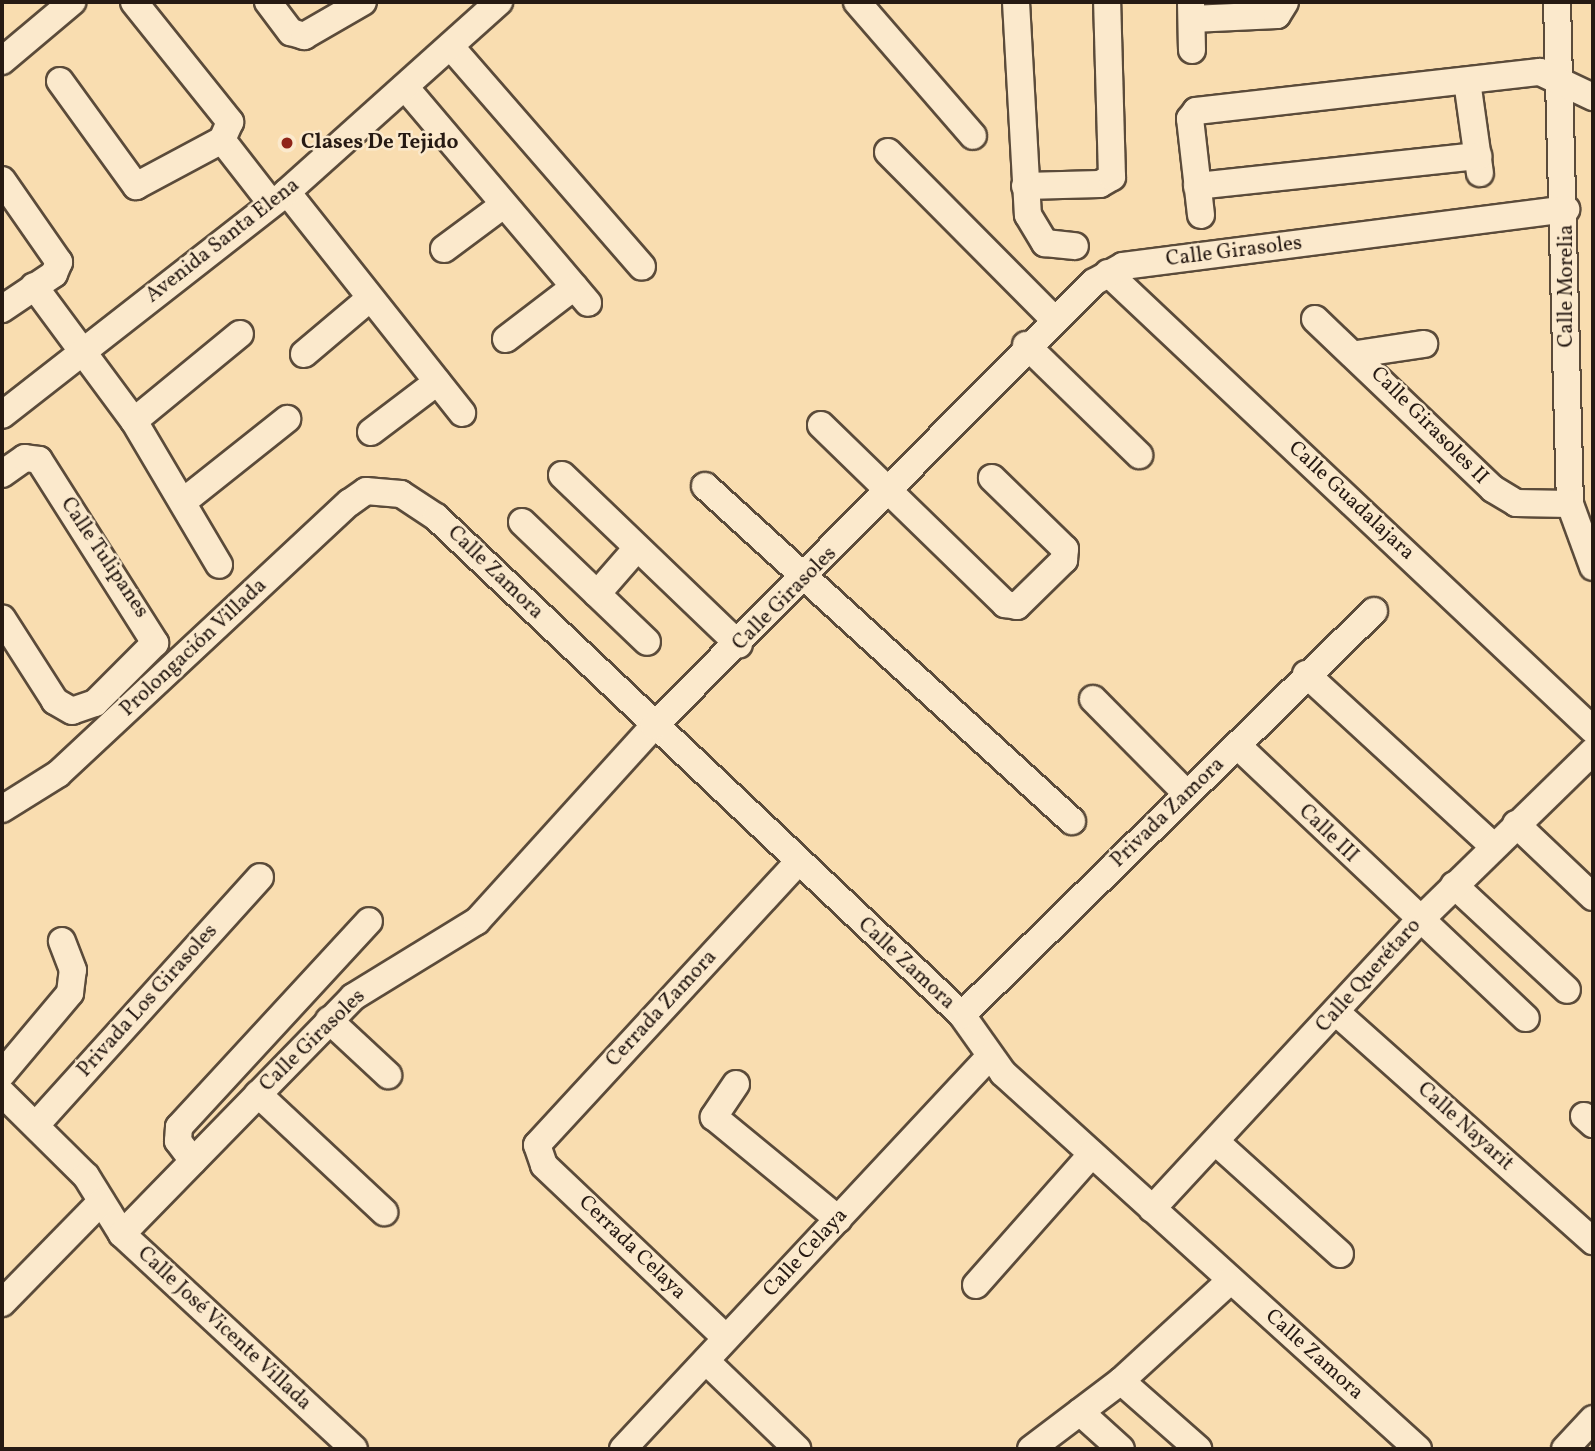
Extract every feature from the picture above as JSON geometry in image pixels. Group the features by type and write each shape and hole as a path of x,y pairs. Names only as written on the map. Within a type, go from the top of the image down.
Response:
{"street":[{"path":"2,61 72,2"},
{"path":"60,81 136,187 222,140 230,122 134,2"},
{"path":"268,2 291,32 304,36 363,2"},
{"name":"Avenida Santa Elena","path":"2,415 279,198 499,2"},
{"path":"857,2 973,136"},
{"path":"1016,2 1025,186 1037,234 1055,246 1075,246"},
{"path":"1025,186 1101,184 1112,177 1107,2"},
{"path":"1192,50 1192,10 1277,15 1285,2"},
{"name":"Calle Morelia","path":"1558,2 1580,511 1593,567"},
{"path":"451,47 642,267"},
{"path":"1201,215 1190,119 1196,111 1540,72 1562,79 1593,97"},
{"path":"1196,186 1479,165 1467,81"},
{"path":"405,87 502,206 581,295 506,339"},
{"path":"222,140 279,198 369,299 462,413"},
{"path":"888,152 1053,318"},
{"path":"2,180 58,257 54,274 2,309"},
{"path":"444,249 502,206"},
{"name":"Calle Girasoles","path":"122,1234 329,1020 378,981 477,921 654,726 894,490 1053,318 1108,273 1566,209"},
{"name":"Calle Guadalajara","path":"1108,273 1593,730"},
{"path":"34,286 85,351 134,421 184,501 219,565"},
{"path":"304,354 369,299"},
{"path":"1315,319 1357,354"},
{"path":"134,421 240,334"},
{"name":"Calle Girasoles II","path":"1357,354 1424,344"},
{"path":"1026,345 1139,455"},
{"name":"Calle Girasoles II","path":"1357,354 1503,496 1516,502 1580,511"},
{"path":"371,432 437,382"},
{"path":"184,501 286,419"},
{"path":"821,425 894,490 1005,604 1017,606 1064,560 1065,549 992,478"},
{"name":"Calle Tulipanes","path":"2,474 25,458 39,460 155,643 95,704 72,711 55,701 2,618"},
{"path":"562,475 739,645"},
{"path":"705,486 1072,821"},
{"name":"Calle Zamora","path":"385,488 436,517 797,863 962,1015 989,1057 1152,1209 1418,1449"},
{"name":"Prolongación Villada","path":"2,810 58,774 349,503 385,488"},
{"path":"522,522 647,642"},
{"path":"597,594 636,548"},
{"name":"Privada Zamora","path":"962,1015 1186,793 1238,746 1306,674 1374,611"},
{"path":"1306,674 1493,846"},
{"path":"1093,699 1186,793"},
{"name":"Calle III","path":"1238,746 1418,922 1526,1018"},
{"name":"Calle Querétaro","path":"1152,1209 1337,1013 1418,922 1593,751"},
{"path":"1516,824 1593,897"},
{"name":"Cerrada Zamora","path":"539,1157 537,1145 797,863"},
{"name":"Privada Los Girasoles","path":"36,1125 260,877"},
{"path":"1454,885 1566,990"},
{"path":"193,1161 176,1136 179,1127 369,921"},
{"path":"2,1074 71,993 73,970 62,942"},
{"name":"Calle Nayarit","path":"1337,1013 1593,1241"},
{"path":"329,1020 388,1074"},
{"name":"Calle Celaya","path":"623,1449 989,1057"},
{"path":"737,1084 714,1117 838,1219"},
{"path":"2,1093 86,1176 100,1203 2,1303"},
{"path":"258,1094 384,1212"},
{"path":"1216,1142 1340,1254"},
{"path":"976,1285 1092,1154"},
{"name":"Cerrada Celaya","path":"539,1157 726,1338"},
{"name":"Calle José Vicente Villada","path":"100,1203 122,1234 354,1449"},
{"path":"1031,1449 1121,1381 1231,1280"},
{"path":"706,1362 797,1449"},
{"path":"1121,1381 1198,1449"},
{"path":"1080,1412 1121,1449"},
{"path":"1565,1449 1593,1419"}],"place":[{"name":"Clases De Tejido","path":"287,143"}]}
